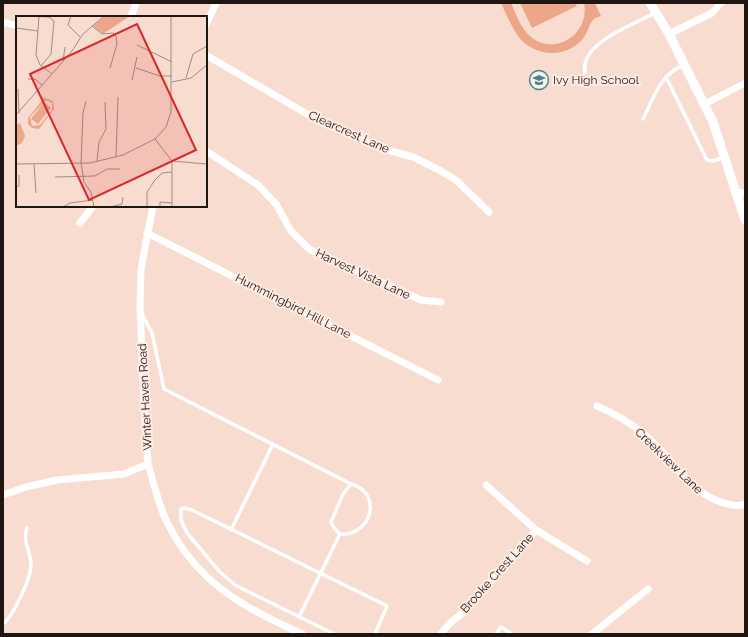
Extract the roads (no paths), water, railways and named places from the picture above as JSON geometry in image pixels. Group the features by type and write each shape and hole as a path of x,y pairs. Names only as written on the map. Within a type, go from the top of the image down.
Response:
{"main road":[{"path":"650,3 669,34 705,104 725,158 734,190 745,220"}],"street":[{"path":"130,16 136,3"},
{"path":"207,23 216,3"},
{"path":"669,34 712,13 721,3"},
{"path":"3,22 16,26"},
{"name":"Clearcrest Lane","path":"207,56 319,122 380,148 413,157 441,171 457,181 489,212"},
{"path":"705,104 745,83"},
{"name":"Harvest Vista Lane","path":"207,152 258,185 276,204 291,231 309,249 421,300 441,302"},
{"path":"734,190 745,194"},
{"path":"80,223 92,207"},
{"name":"Winter Haven Road","path":"3,495 26,487 57,480 124,474 148,464 140,312 141,269 147,232 154,207"},
{"name":"Hummingbird Hill Lane","path":"147,232 438,380"},
{"name":"Creekview Lane","path":"597,406 616,414 645,435 700,493 715,501 739,507 745,504"},
{"path":"148,464 167,522 181,546 201,572 221,590 241,604 302,634"},
{"path":"486,486 536,530 587,561"},
{"name":"Brooke Crest Lane","path":"441,634 449,624 465,611 536,530"},
{"path":"592,634 648,589"}],"lane":[{"path":"584,73 583,66 591,50 602,40 656,13"},
{"path":"643,119 661,82 676,68 685,64"},
{"path":"666,77 707,160 712,161 725,158"},
{"path":"140,312 152,333 164,390 356,486 368,496 371,503 368,516 363,526 356,532 349,535 340,534 331,522 343,494 351,484"},
{"path":"231,530 272,444"},
{"path":"334,634 246,592 219,571 187,533 181,520 181,511 184,508 192,510 387,606 375,634"},
{"path":"3,624 9,618 30,574 31,563 24,535 27,528"},
{"path":"299,617 340,534"},
{"path":"496,634 501,627 512,634"}],"place":[{"name":"Ivy High School","path":"539,80"}]}
